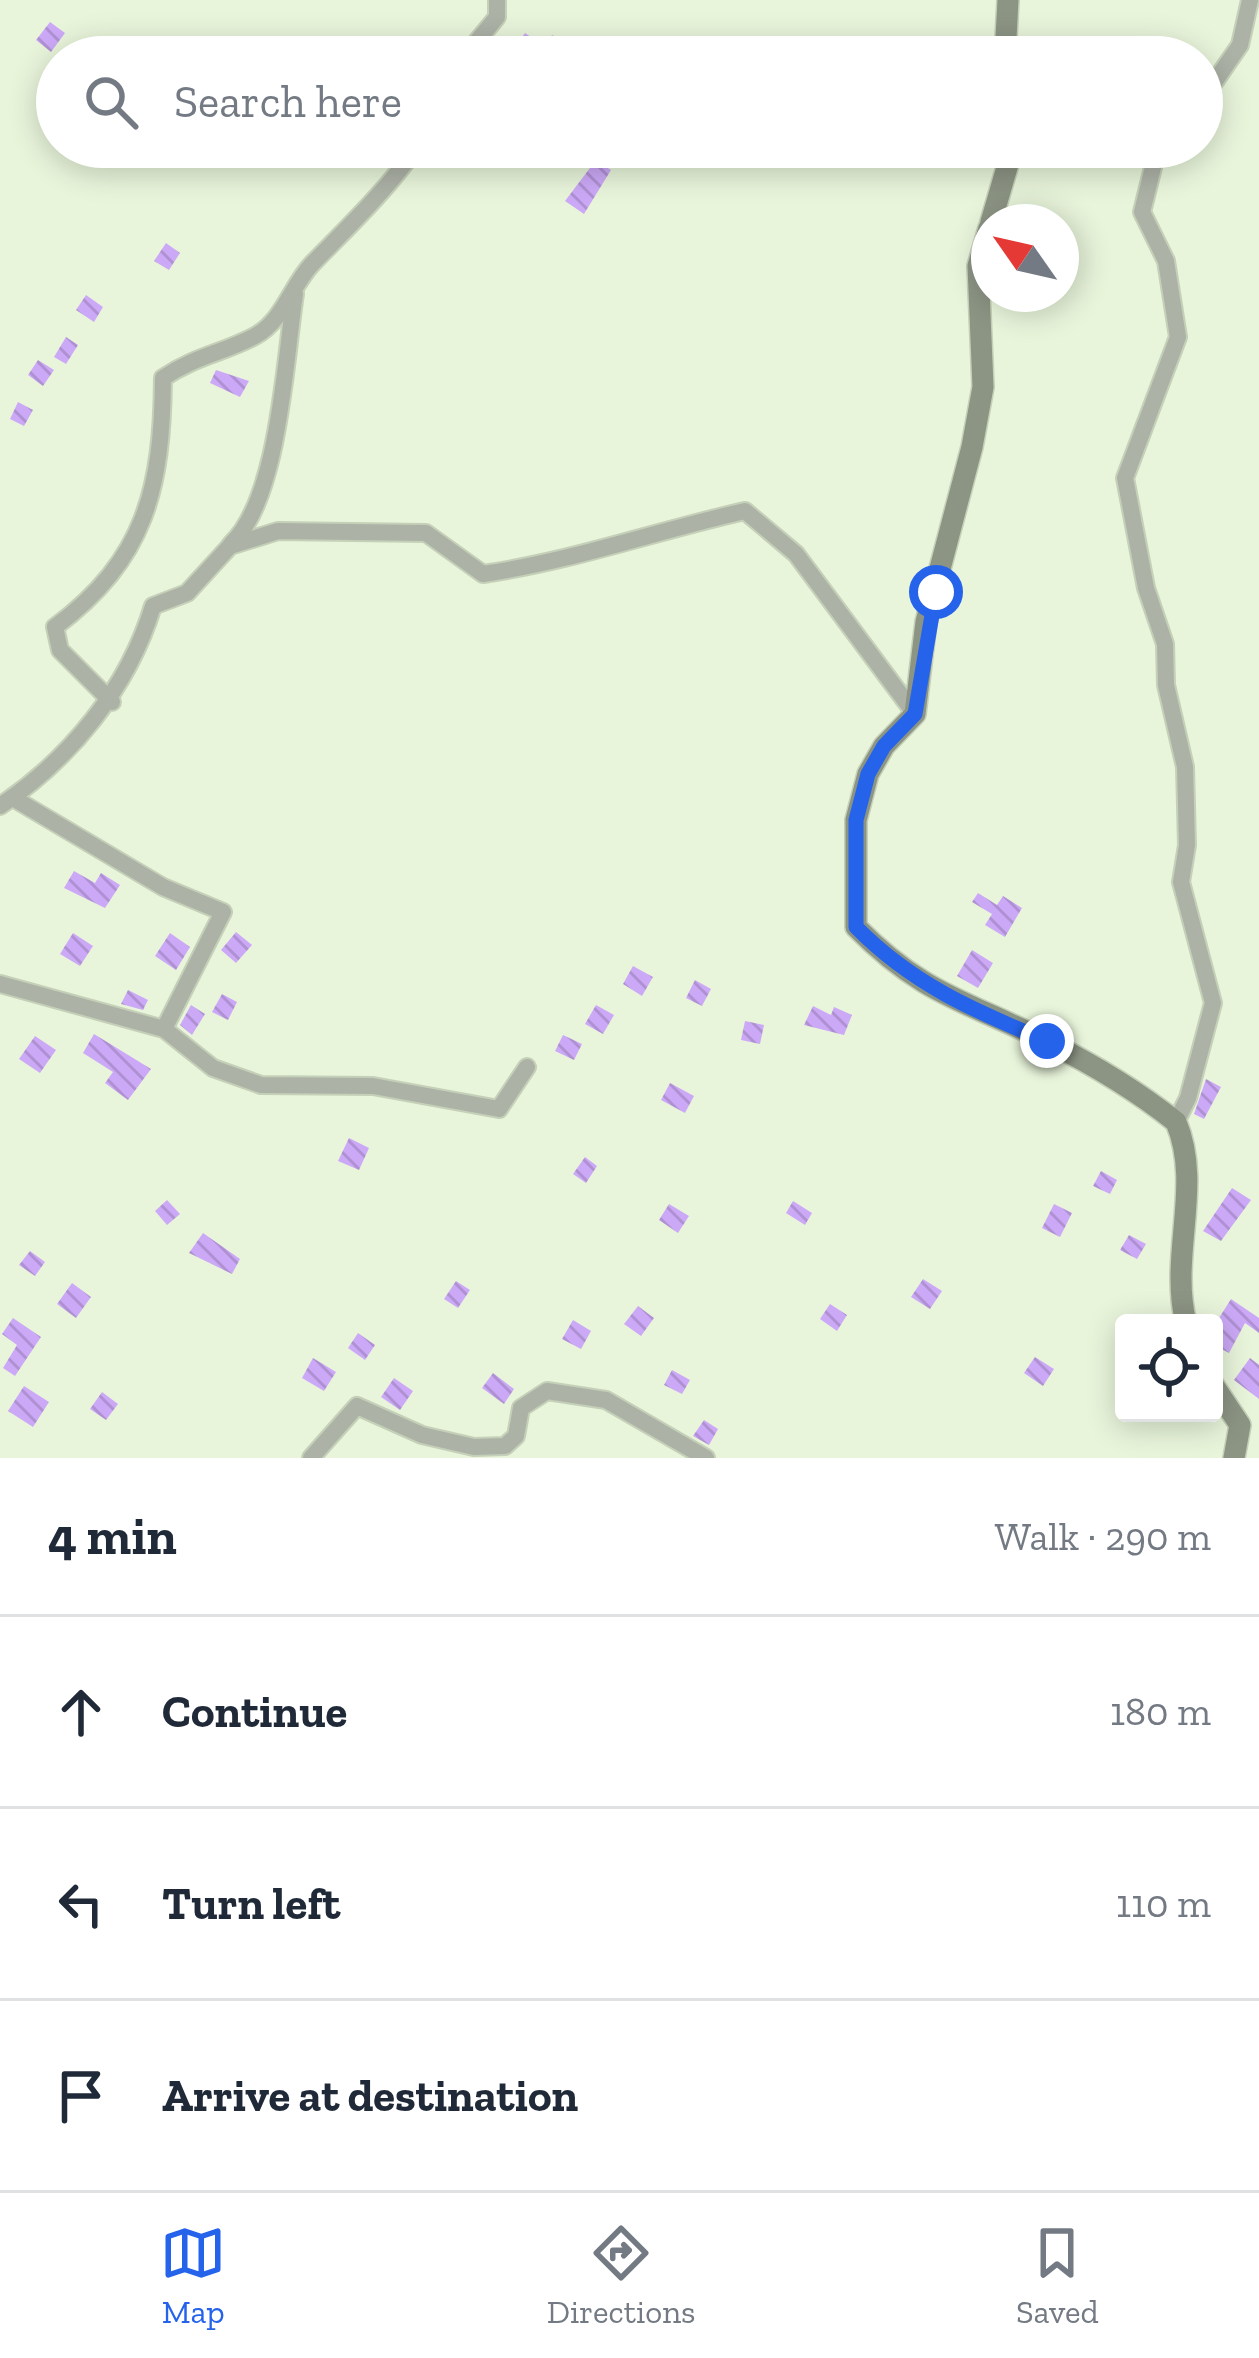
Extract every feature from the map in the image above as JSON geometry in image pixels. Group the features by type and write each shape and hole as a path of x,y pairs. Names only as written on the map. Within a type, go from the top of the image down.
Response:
{"street":[{"path":"481,36 497,17 497,0"},
{"path":"1006,36 1008,0"},
{"path":"1223,70 1240,45 1255,1"},
{"path":"112,702 60,650 56,628 96,597 136,541 163,441 164,378 194,357 259,335 295,293 309,267 402,168"},
{"path":"996,204 1007,168"},
{"path":"1150,168 1142,212 1166,261 1178,337 1125,478 1146,588 1165,644 1166,685 1185,766 1187,845 1181,882 1188,926 1200,967 1210,978 1213,1003 1188,1098 1176,1122"},
{"path":"164,1029 224,912 163,887 6,802 112,702 153,606 187,593 244,532 266,476 295,293"},
{"path":"978,312 983,387 951,542 926,622 915,714 884,746 868,774 856,820 856,927 888,960 947,1000 1047,1041 1176,1122 1185,1143 1188,1179 1177,1275 1184,1314"},
{"path":"230,546 278,531 426,533 483,574 562,563 656,531 745,511 796,554 915,714"},
{"path":"0,983 164,1029 213,1068 262,1085 373,1086 499,1108 527,1067"},
{"path":"311,1458 357,1406 422,1435 474,1447 506,1446 516,1436 521,1408 532,1396 547,1391 606,1400 706,1458"},
{"path":"1223,1400 1240,1425 1234,1458"}],"building":[{"path":"50,22 65,33 63,36 39,36"},
{"path":"590,168 611,170 584,214 565,201"},
{"path":"166,243 180,253 169,270 154,261"},
{"path":"86,295 103,307 94,322 76,310"},
{"path":"66,337 78,345 66,364 54,357"},
{"path":"38,360 54,370 43,386 28,375"},
{"path":"216,370 249,381 240,397 210,383"},
{"path":"18,402 33,410 24,426 10,419"},
{"path":"74,871 95,883 101,873 120,885 105,908 64,888"},
{"path":"978,893 997,905 1003,896 1022,908 1005,937 985,925 992,914 972,902"},
{"path":"236,932 252,945 236,963 221,950"},
{"path":"73,933 93,946 80,966 60,954"},
{"path":"170,933 190,947 176,970 155,956"},
{"path":"972,950 993,963 978,988 957,976"},
{"path":"633,966 653,977 642,996 623,984"},
{"path":"695,980 711,989 702,1006 686,998"},
{"path":"128,990 148,1000 143,1010 121,1004"},
{"path":"222,994 237,1002 228,1020 212,1012"},
{"path":"191,1005 205,1014 192,1035 180,1025"},
{"path":"596,1005 614,1015 603,1034 585,1024"},
{"path":"813,1006 831,1015 834,1007 852,1015 844,1035 804,1025"},
{"path":"745,1021 764,1025 760,1044 741,1040"},
{"path":"94,1034 151,1069 128,1100 105,1083 113,1072 83,1053"},
{"path":"563,1035 582,1044 574,1060 555,1051"},
{"path":"35,1036 56,1050 40,1073 19,1059"},
{"path":"1206,1079 1221,1087 1204,1119 1194,1114"},
{"path":"670,1083 694,1096 685,1113 661,1100"},
{"path":"349,1138 369,1148 359,1170 338,1161"},
{"path":"585,1157 597,1166 586,1183 573,1174"},
{"path":"1101,1171 1117,1180 1110,1194 1093,1186"},
{"path":"1232,1188 1251,1200 1221,1241 1203,1231"},
{"path":"167,1200 180,1214 167,1225 155,1211"},
{"path":"793,1201 812,1213 805,1225 786,1213"},
{"path":"669,1204 689,1216 678,1233 659,1220"},
{"path":"1054,1204 1072,1213 1060,1237 1042,1228"},
{"path":"203,1233 240,1259 232,1274 189,1253"},
{"path":"1129,1235 1146,1244 1137,1259 1120,1250"},
{"path":"30,1251 45,1262 35,1276 19,1265"},
{"path":"923,1279 942,1291 930,1309 911,1297"},
{"path":"456,1281 470,1290 458,1308 444,1299"},
{"path":"72,1283 91,1297 76,1318 57,1304"},
{"path":"1231,1299 1259,1318 1259,1333 1245,1323 1229,1353 1223,1350 1222,1314"},
{"path":"830,1304 847,1315 837,1331 820,1319"},
{"path":"638,1306 654,1318 641,1336 624,1324"},
{"path":"13,1318 41,1337 15,1376 3,1368 17,1345 2,1334"},
{"path":"573,1320 591,1331 581,1349 562,1339"},
{"path":"358,1333 375,1345 365,1360 348,1348"},
{"path":"1035,1357 1054,1369 1043,1386 1024,1373"},
{"path":"313,1358 336,1372 324,1391 302,1378"},
{"path":"1250,1358 1259,1365 1259,1399 1234,1380"},
{"path":"672,1370 690,1380 682,1394 664,1385"},
{"path":"493,1373 514,1389 504,1404 482,1388"},
{"path":"394,1378 413,1391 400,1410 381,1397"},
{"path":"24,1386 49,1402 33,1427 8,1411"},
{"path":"102,1392 118,1404 106,1420 90,1409"},
{"path":"704,1420 718,1429 709,1445 693,1436"}],"route":[{"path":"936,592 926,622 915,714 884,746 868,774 856,820 856,927 888,960 947,1000 1047,1041"}]}
